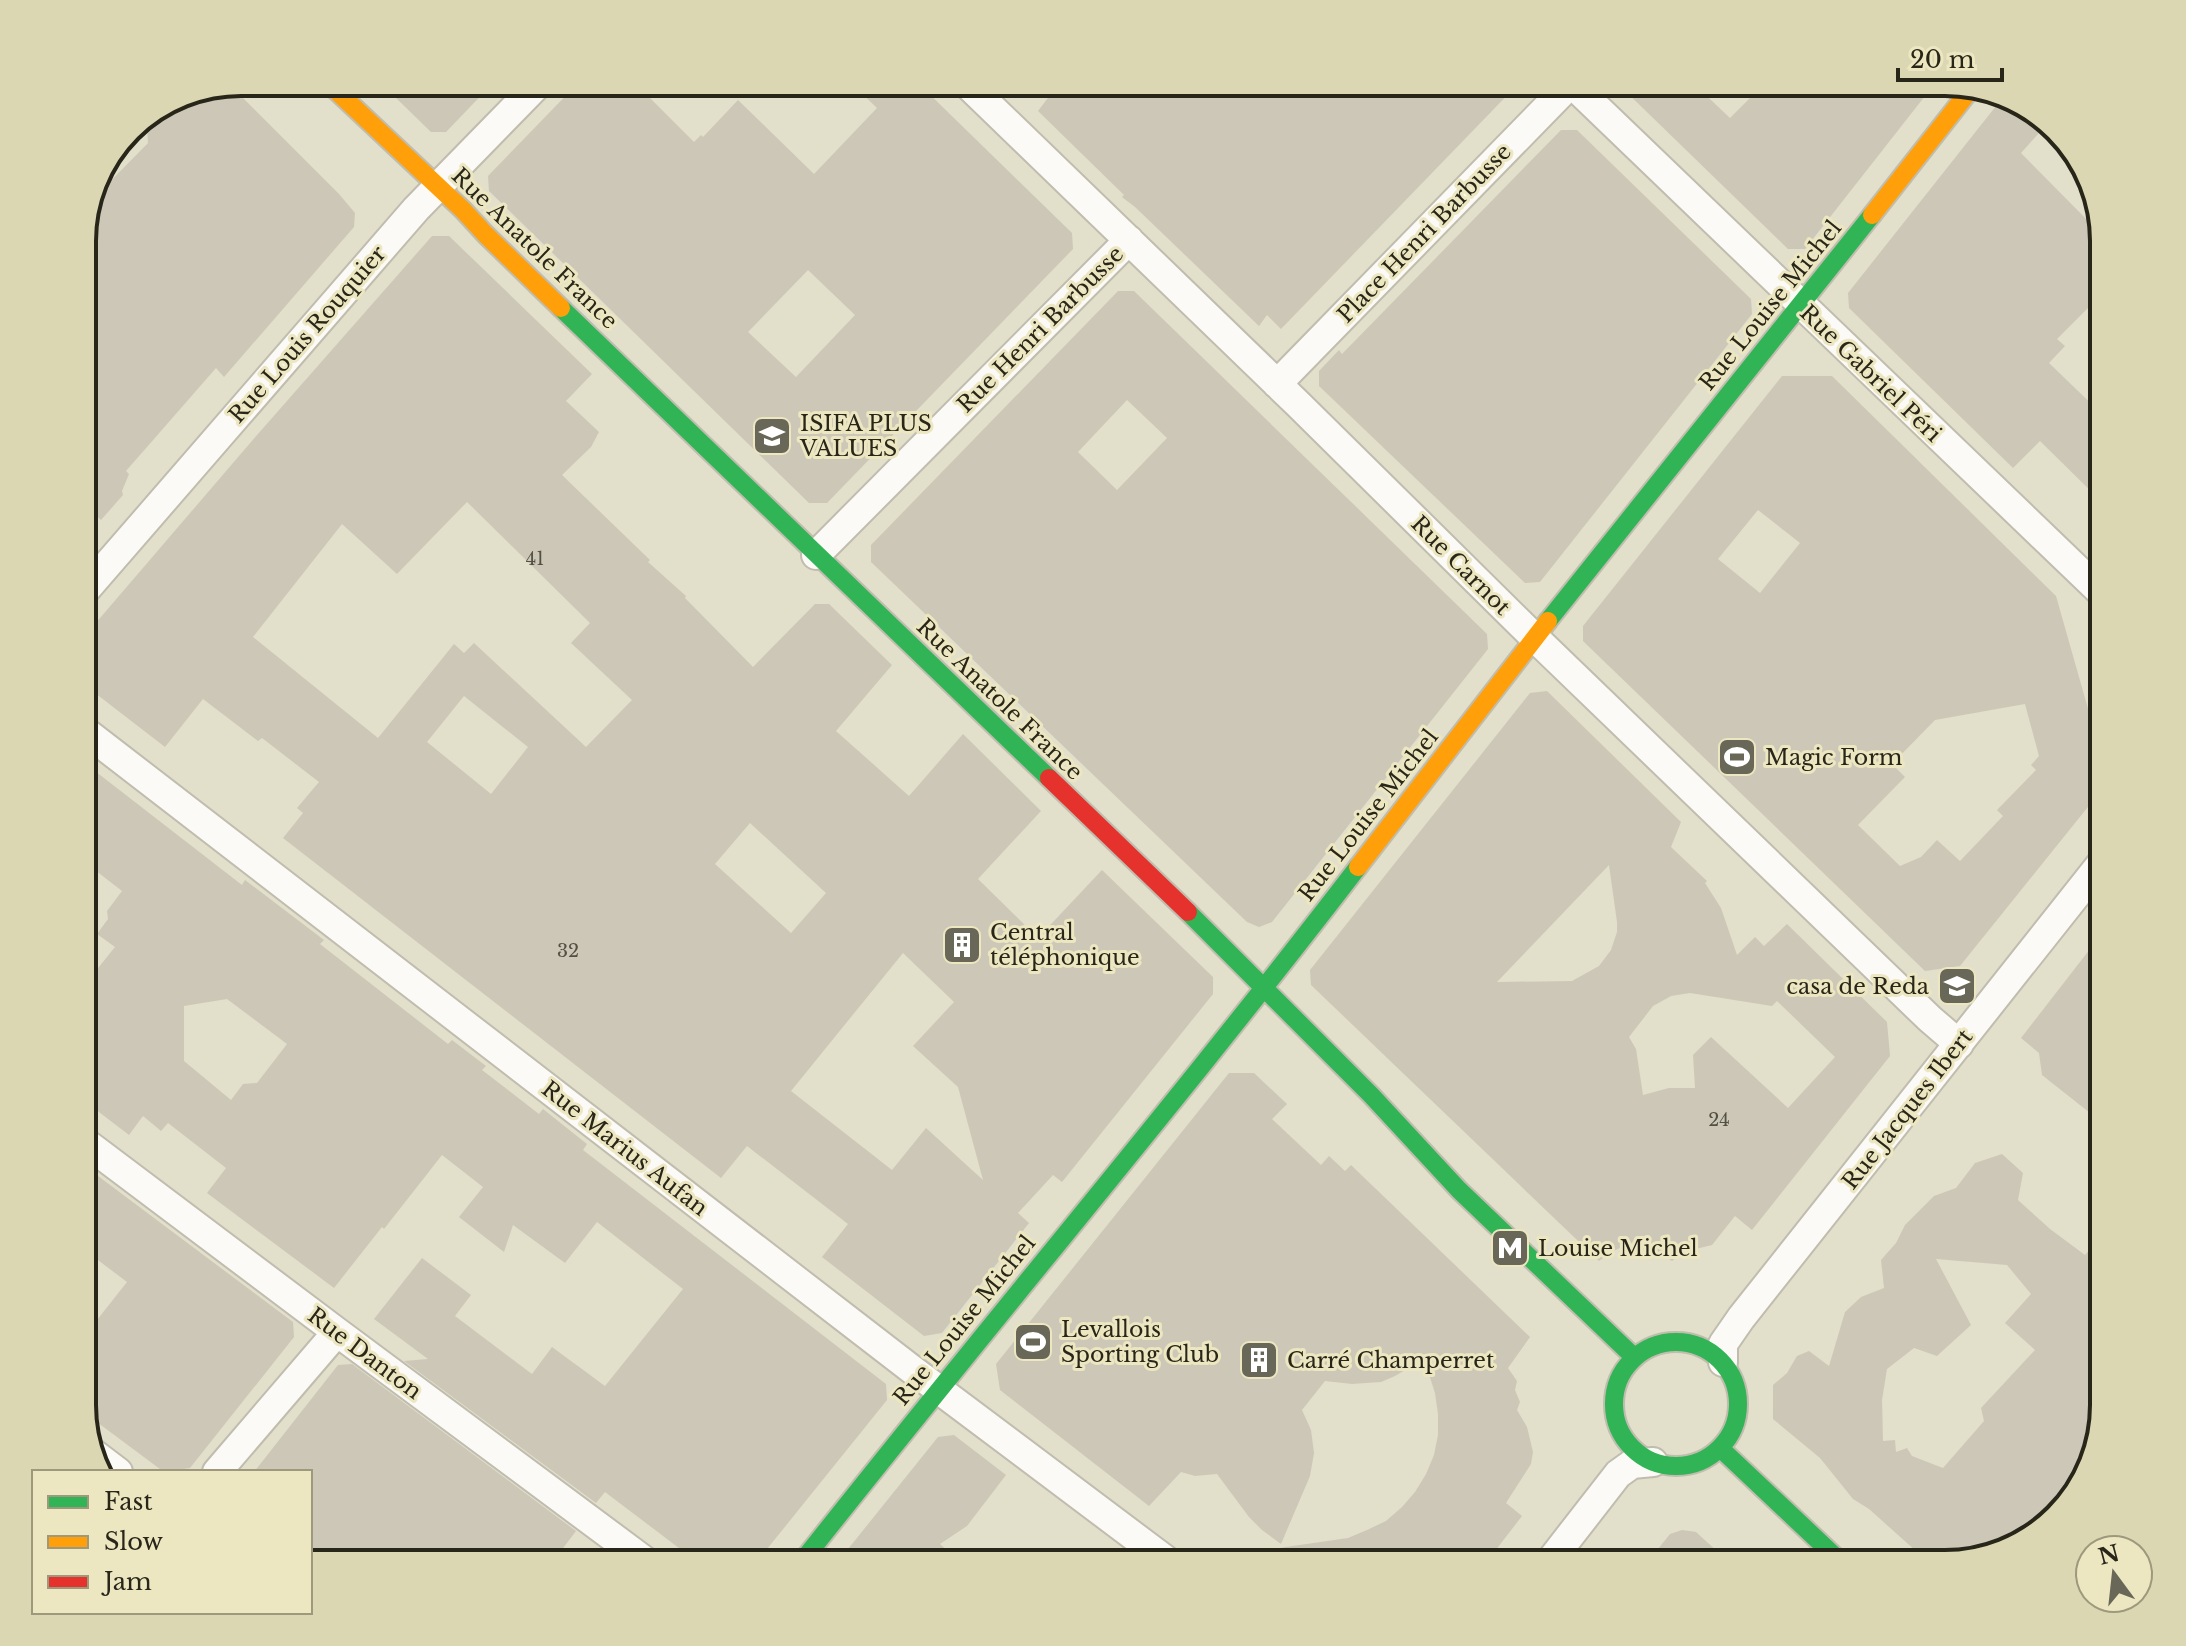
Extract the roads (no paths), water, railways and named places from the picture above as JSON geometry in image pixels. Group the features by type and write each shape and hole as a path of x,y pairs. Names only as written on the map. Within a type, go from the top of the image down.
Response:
{"main road":[{"name":"Rue Anatole France","path":"342,96 1265,988 1459,1190 1634,1357"},
{"name":"Rue Louise Michel","path":"811,1550 1265,988 1535,638 1964,97"},
{"path":"1677,1341 1703,1347 1723,1362 1735,1383 1739,1406 1733,1430 1720,1448 1709,1457 1680,1466 1653,1462 1632,1448 1615,1417 1615,1393 1624,1370 1634,1357 1652,1346 1677,1341"},
{"path":"1720,1448 1828,1550"}],"street":[{"name":"Rue Louis Rouquier","path":"96,578 416,209 526,96"},
{"name":"Rue Carnot","path":"989,96 1129,240 1535,638 1959,1044"},
{"name":"Place Henri Barbusse","path":"1277,384 1556,96"},
{"name":"Rue Gabriel Péri","path":"1584,96 2090,582"},
{"name":"Rue Henri Barbusse","path":"816,555 1129,240"},
{"name":"Rue Marius Aufan","path":"96,740 939,1390 1152,1550"},
{"name":"Rue Jacques Ibert","path":"1723,1362 1723,1344 1741,1318 2090,878"},
{"name":"Rue Danton","path":"96,1151 630,1550"},
{"path":"219,1470 337,1332"},
{"path":"1559,1550 1618,1474 1632,1464 1653,1462"}],"place":[{"name":"ISIFA PLUS VALUES","path":"772,436"},
{"name":"Magic Form","path":"1737,757"},
{"name":"Central téléphonique","path":"962,945"},
{"name":"casa de Reda","path":"1957,986"},
{"name":"Louise Michel","path":"1510,1248"},
{"name":"Levallois Sporting Club","path":"1033,1342"},
{"name":"Carré Champerret","path":"1259,1360"}]}
